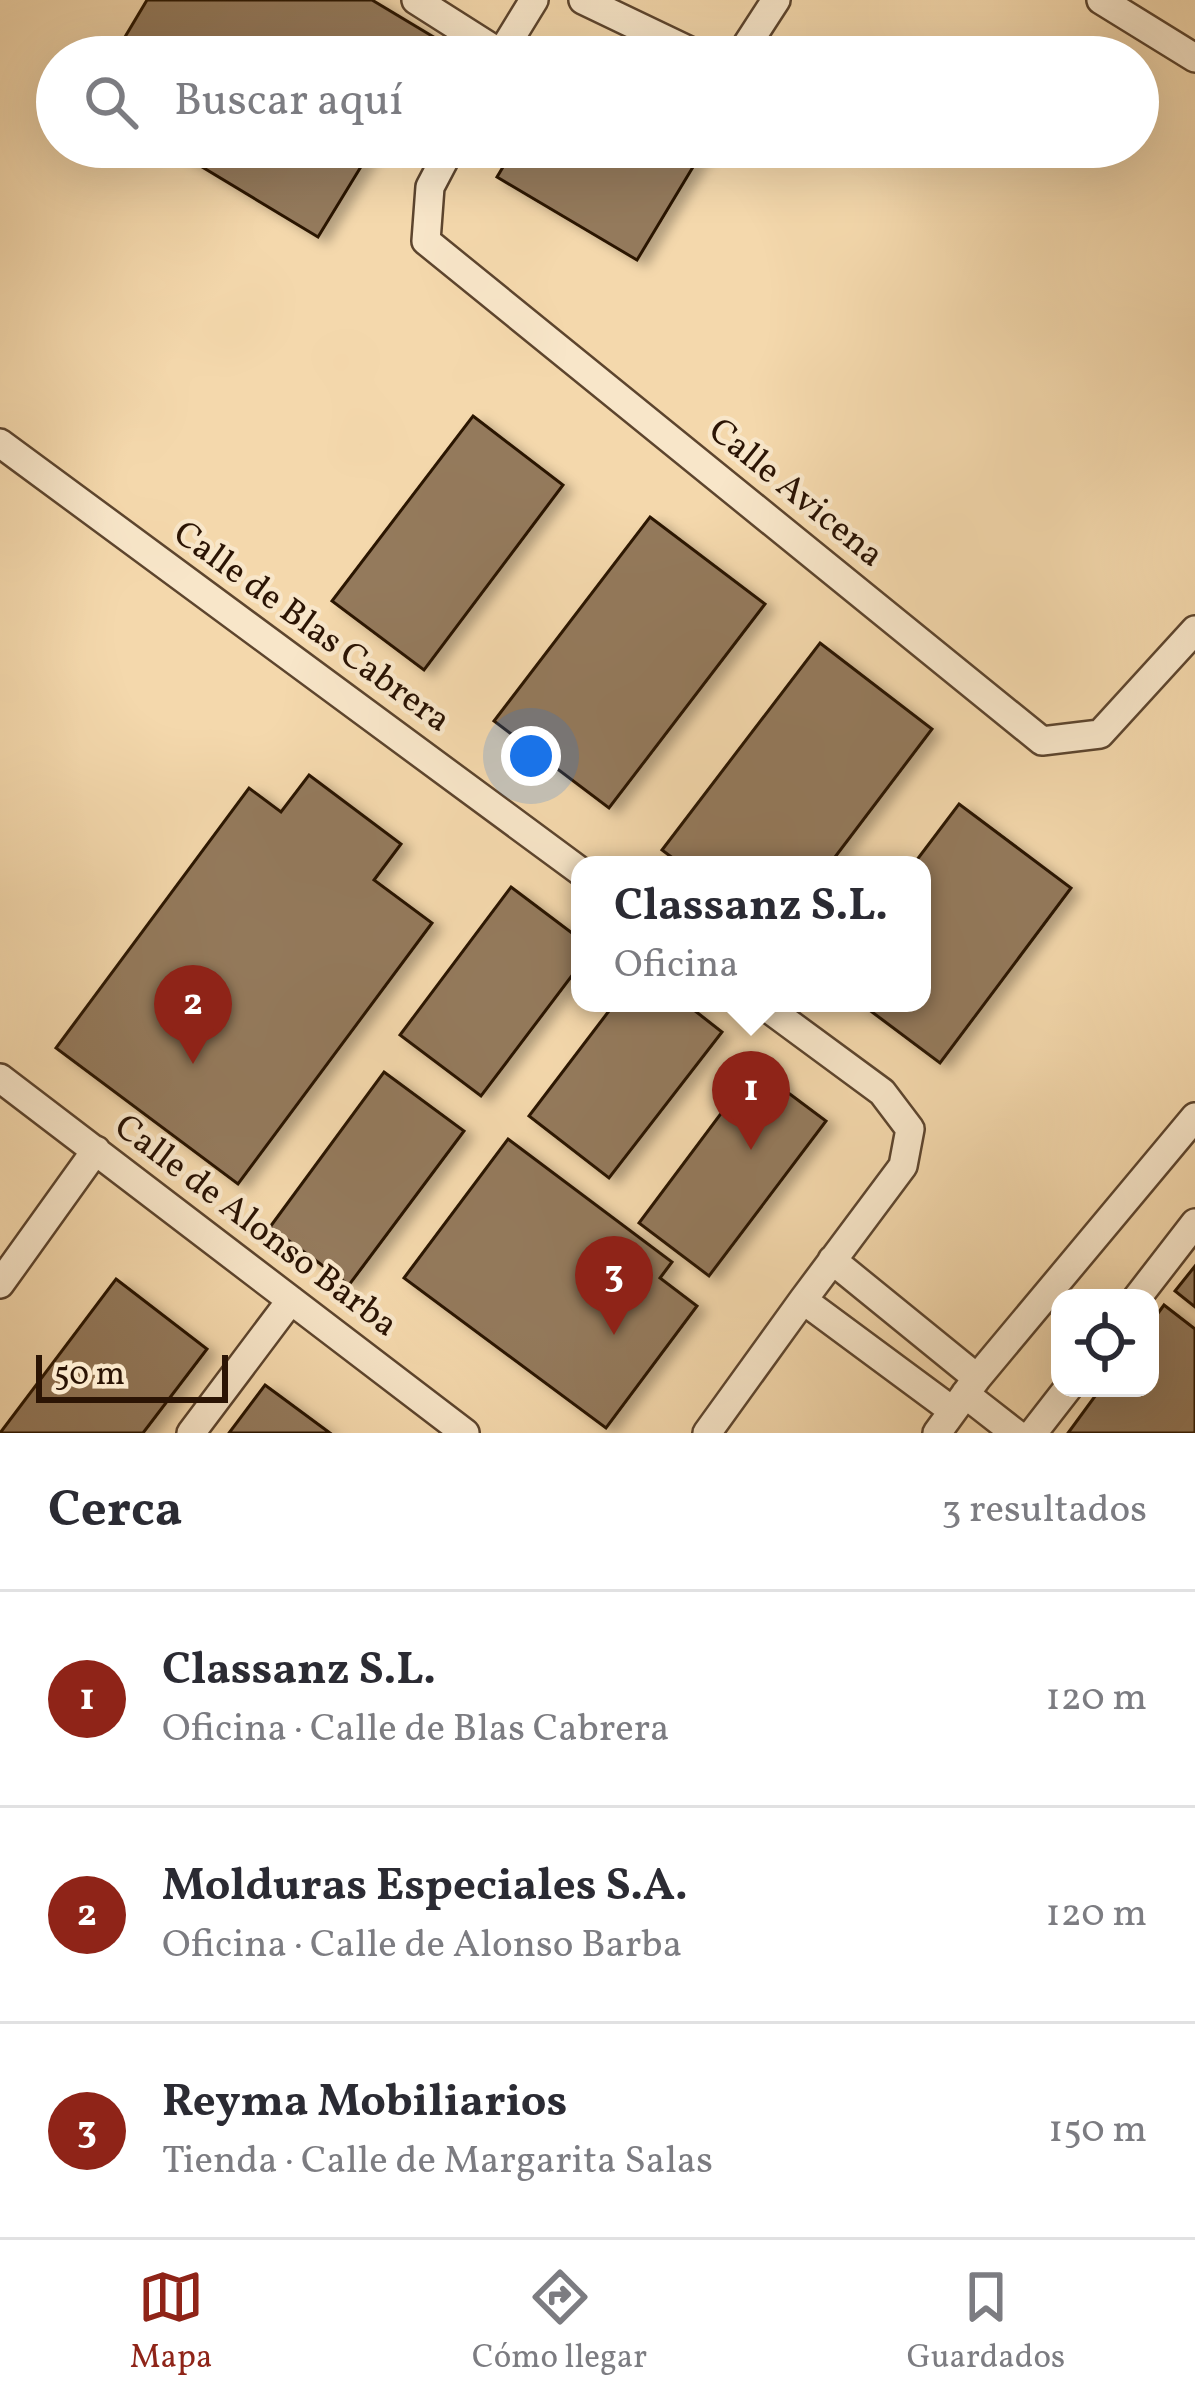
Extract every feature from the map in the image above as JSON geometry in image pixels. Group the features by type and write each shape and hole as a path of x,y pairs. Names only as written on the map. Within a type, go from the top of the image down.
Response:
{"street":[{"path":"416,0 471,36"},
{"path":"512,36 534,0"},
{"path":"583,0 658,36"},
{"path":"753,36 776,0"},
{"path":"1101,0 1195,58"},
{"name":"Calle Avicena","path":"440,168 430,187 426,241 1042,740 1100,734 1195,630"},
{"name":"Calle de Blas Cabrera","path":"0,443 571,864"},
{"path":"707,1433 903,1166 910,1129 882,1092 772,1012"},
{"name":"Calle de Alonso Barba","path":"0,1078 291,1300 428,1422 465,1433"},
{"path":"958,1404 1195,1118"},
{"path":"0,1284 96,1150"},
{"path":"1144,1289 1195,1223"},
{"path":"832,1260 958,1404"},
{"path":"191,1433 291,1300"},
{"path":"802,1300 958,1404 1015,1433"},
{"path":"1033,1433 1061,1397"}],"building":[{"path":"147,0 372,0 432,36 126,36"},
{"path":"204,168 360,168 318,237"},
{"path":"502,168 692,168 637,260 497,177"},
{"path":"473,416 563,485 424,670 332,601"},
{"path":"650,517 765,604 609,808 494,721"},
{"path":"820,643 932,729 836,856 670,856 662,850"},
{"path":"309,775 401,844 374,880 432,923 238,1184 56,1048 249,788 281,812"},
{"path":"959,804 1071,888 940,1063 872,1012 931,1012 931,856 920,856"},
{"path":"511,887 571,932 571,977 481,1096 400,1035"},
{"path":"608,1012 696,1012 722,1032 609,1178 529,1116"},
{"path":"755,1068 826,1121 709,1276 639,1223"},
{"path":"384,1072 464,1131 349,1285 270,1227"},
{"path":"508,1139 672,1262 660,1278 697,1306 606,1428 404,1278"},
{"path":"1195,1266 1195,1307 1175,1291"},
{"path":"116,1279 207,1349 143,1433 0,1433"},
{"path":"1164,1305 1195,1329 1195,1433 1068,1433 1094,1397 1159,1397 1159,1312"},
{"path":"265,1385 330,1433 229,1433"}],"place":[{"name":"Molduras Especiales S.A.","path":"193,1064"},
{"name":"Classanz S.L.","path":"751,1150"},
{"name":"Reyma Mobiliarios","path":"614,1335"}]}
